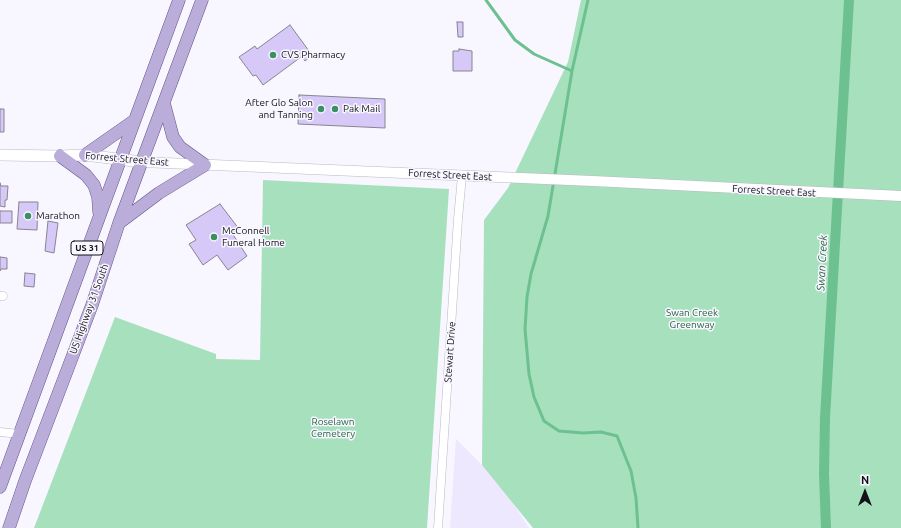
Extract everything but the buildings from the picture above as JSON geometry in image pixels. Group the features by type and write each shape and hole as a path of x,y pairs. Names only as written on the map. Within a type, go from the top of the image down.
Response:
{"main road":[{"name":"US 31","path":"0,487 179,0"},
{"name":"US Highway 31 South","path":"9,528 25,481 92,305 119,223 202,0"},
{"path":"119,223 159,193 205,165 180,147 173,137 164,103"},
{"path":"85,155 136,119"},
{"name":"Forrest Street East","path":"0,155 85,155 142,162"},
{"path":"60,156 86,175 94,185 98,197 99,216"}],"street":[{"name":"Forrest Street East","path":"142,162 593,181 901,196"},
{"name":"Stewart Drive","path":"438,528 462,176"},
{"path":"0,432 19,434"}],"shaded area":[{"path":"456,439 500,483 529,528 450,528"}],"green space":[{"name":"Swan Creek Greenway","path":"581,0 901,0 901,528 533,528 482,465 484,220 508,188 568,62"},
{"name":"Roselawn Cemetery","path":"263,180 449,189 427,528 34,528 115,317 216,354 216,359 260,360"}],"waterway":[{"path":"486,0 515,40 534,54 572,71"},
{"path":"588,0 572,71 548,216 531,274 527,297 525,329 529,374 534,397 544,421 559,431 583,433 601,432 617,436 631,471 636,498 638,528"},
{"name":"Swan Creek","path":"826,528 824,474 825,418 849,0"}],"place":[{"name":"CVS Pharmacy","path":"273,55"},
{"name":"After Glo Salon and Tanning","path":"321,109"},
{"name":"Pak Mail","path":"335,109"},
{"name":"Marathon","path":"28,216"},
{"name":"McConnell Funeral Home","path":"214,237"}]}
